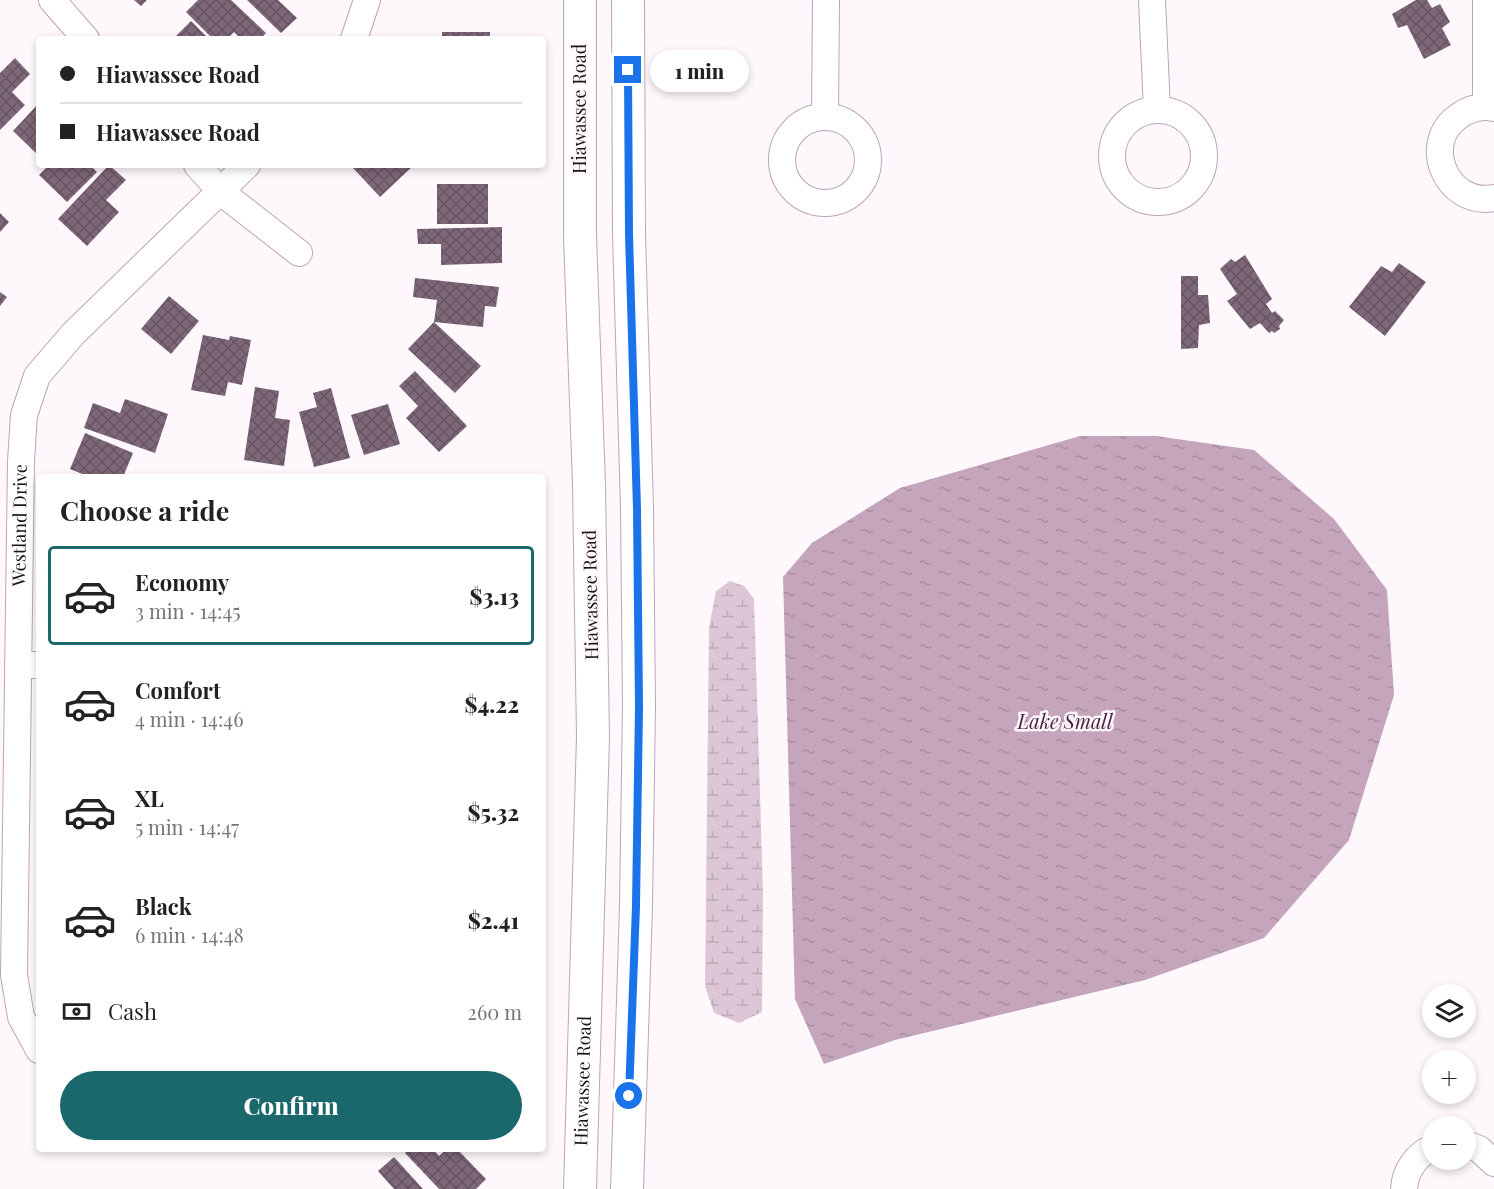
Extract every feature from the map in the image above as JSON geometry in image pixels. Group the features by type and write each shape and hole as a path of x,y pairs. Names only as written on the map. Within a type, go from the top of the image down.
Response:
{"street":[{"path":"52,0 83,36"},
{"path":"355,36 367,0"},
{"name":"Hiawassee Road","path":"580,0 580,236 589,485 593,737 580,1189"},
{"path":"627,1189 639,707 637,509 629,234 628,0"},
{"path":"825,116 826,0"},
{"path":"1152,0 1157,110"},
{"path":"1486,0 1490,107 1468,110 1453,120 1442,135 1439,153 1443,171 1453,186 1468,196 1487,200 1494,198"},
{"path":"200,168 221,192 299,254"},
{"name":"Westland Drive","path":"36,1044 21,1017 14,975 28,666 21,461 24,415 37,376 73,334 244,168"},
{"path":"1476,1148 1494,1163"},
{"path":"1404,1189 1410,1167 1422,1153"}],"green space":[{"path":"730,581 744,586 754,599 763,892 762,1012 739,1023 714,1013 705,986 709,628 716,591"}],"water":[{"name":"Lake Small","path":"1080,436 1156,436 1254,450 1334,519 1387,590 1394,695 1349,840 1264,938 1145,980 895,1040 824,1064 795,999 783,577 812,543 900,488"}],"building":[{"path":"134,0 147,0 141,6"},
{"path":"198,0 231,0 266,33 263,36 238,36 234,32 230,36 210,36 186,12"},
{"path":"247,0 278,0 297,18 281,33"},
{"path":"1416,0 1427,0 1432,8 1440,4 1450,22 1442,28 1451,45 1424,59 1407,25 1398,28 1392,14"},
{"path":"191,21 206,36 176,36"},
{"path":"442,32 490,32 490,36 442,36"},
{"path":"15,58 30,74 12,92 25,105 0,130 0,73"},
{"path":"36,106 36,153 13,131"},
{"path":"46,168 93,168 97,172 67,202 39,175"},
{"path":"106,168 112,168 126,180 106,200 119,212 87,246 58,219"},
{"path":"353,168 411,168 380,197"},
{"path":"437,184 488,184 488,224 437,224"},
{"path":"0,213 9,222 0,232"},
{"path":"502,227 502,263 441,265 441,244 418,244 417,229"},
{"path":"1245,255 1272,299 1266,304 1272,313 1275,311 1284,320 1279,326 1280,329 1274,333 1272,331 1269,333 1260,323 1250,329 1227,301 1237,294 1220,269 1231,259 1235,262"},
{"path":"1399,263 1426,282 1385,336 1349,307 1381,266 1392,272"},
{"path":"1181,276 1198,276 1198,295 1208,295 1210,323 1199,325 1198,348 1181,349"},
{"path":"415,278 499,287 496,307 485,306 483,327 434,322 437,300 413,297"},
{"path":"0,292 7,297 0,306"},
{"path":"169,296 199,321 171,354 141,329"},
{"path":"434,322 481,366 455,393 408,349"},
{"path":"203,335 229,340 230,336 251,340 242,385 228,382 225,396 191,390"},
{"path":"415,371 467,426 439,452 406,418 418,406 399,386"},
{"path":"255,387 279,391 275,418 290,420 284,466 244,460"},
{"path":"331,388 350,458 314,467 299,412 317,407 313,393"},
{"path":"125,399 168,414 155,453 84,428 93,403 120,413"},
{"path":"388,404 400,444 364,455 351,415"},
{"path":"85,433 133,453 124,474 82,474 70,469"},
{"path":"436,1152 439,1156 444,1152 460,1152 486,1179 476,1189 439,1189 405,1153"},
{"path":"394,1157 423,1189 394,1189 378,1171"}],"route":[{"path":"628,70 629,234 637,509 639,707 636,906 629,1096"}]}
